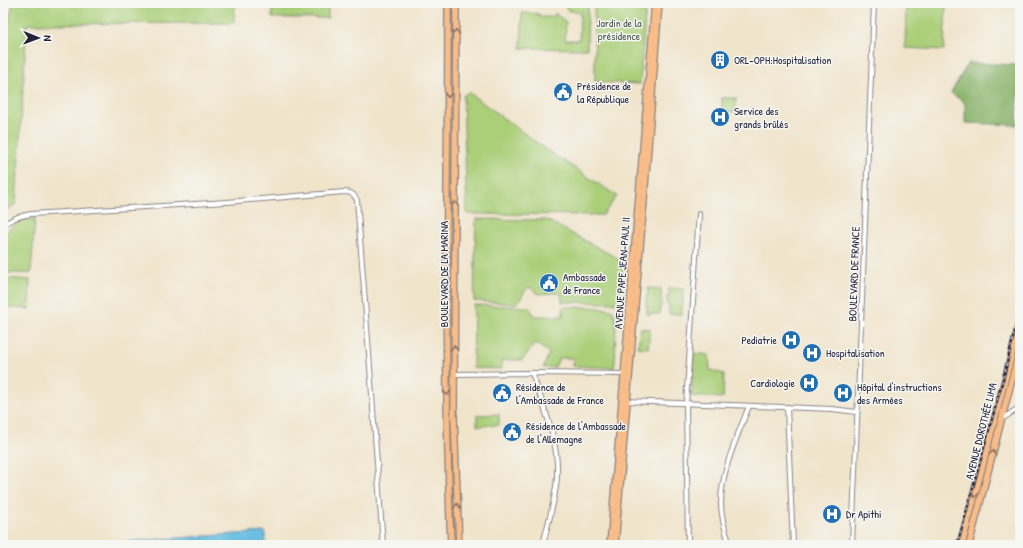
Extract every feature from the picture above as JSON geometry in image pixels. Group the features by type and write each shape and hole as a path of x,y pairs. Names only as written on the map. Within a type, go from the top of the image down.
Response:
{"main road":[{"name":"BOULEVARD DE LA MARINA","path":"448,3 446,314 447,416 451,545"},
{"name":"BOULEVARD DE LA MARINA","path":"456,3 454,416 459,545"},
{"name":"AVENUE PAPE JEAN-PAUL II","path":"615,545 655,3"},
{"name":"AVENUE PAPE JEAN-PAUL II","path":"610,545 625,401 624,374 659,3"},
{"path":"448,56 456,58"},
{"path":"448,76 455,77"},
{"name":"AVENUE DOROTHÉE LIMA","path":"962,545 1020,322"},
{"name":"AVENUE DOROTHÉE LIMA","path":"969,545 1020,348"}],"street":[{"name":"BOULEVARD DE FRANCE","path":"852,545 874,3"},
{"path":"3,226 16,217 31,214 235,201 344,192 353,194 357,200 383,545"},
{"path":"688,545 686,404 699,214"},
{"path":"532,373 552,432 557,462 555,491 543,545"},
{"path":"454,374 624,374"},
{"path":"625,401 832,409 857,412"},
{"path":"730,545 722,521 721,491 730,458 749,406"},
{"path":"788,407 793,545"},
{"path":"1002,419 1020,407"}],"green space":[{"path":"13,3 235,3 234,23 27,24 16,204 3,212 3,65 7,29"},
{"path":"272,3 328,3 328,18 272,18"},
{"path":"561,3 588,3 587,49 521,48 522,13 539,14 541,17 554,17 555,13 566,22 565,40 579,40 580,12 569,11"},
{"name":"Jardin de la présidence","path":"594,3 646,3 640,84 595,82"},
{"path":"906,3 946,3 944,50 905,48"},
{"path":"968,63 1019,65 1017,125 965,123 965,103 951,93"},
{"path":"468,92 544,148 617,196 603,215 467,214 463,96"},
{"path":"722,98 736,98 736,112 722,112"},
{"path":"35,218 31,273 3,273 3,237 10,228 19,221"},
{"path":"476,219 547,220 617,258 624,264 619,303 562,302 561,293 537,294 529,287 516,304 474,301"},
{"path":"4,278 30,280 29,309 3,307"},
{"path":"648,288 661,289 662,306 660,306 660,314 647,314 646,296 648,296"},
{"path":"669,288 683,289 682,314 669,314 667,296 669,296"},
{"path":"474,305 529,307 534,316 563,316 563,307 591,307 613,310 616,320 614,368 573,366 573,358 559,358 555,367 543,368 549,353 536,343 522,360 502,360 502,369 473,368"},
{"path":"640,328 650,329 648,348 638,347"},
{"path":"694,353 709,355 710,370 724,374 723,398 691,396"},
{"path":"499,414 499,425 477,426 477,415"}],"water":[{"path":"265,532 266,545 104,545 103,543"}],"railway":[{"path":"957,545 1004,376 1020,309"}],"place":[{"name":"ORL-OPH:Hospitalisation","path":"720,60"},
{"name":"Présidence de la République","path":"563,92"},
{"name":"Service des grands brûlés","path":"720,117"},
{"name":"Ambassade de France","path":"549,283"},
{"name":"Pediatrie","path":"791,340"},
{"name":"Hospitalisation","path":"812,353"},
{"name":"Cardiologie","path":"809,383"},
{"name":"Résidence de l'Ambassade de France","path":"502,393"},
{"name":"Hôpital d'instructions des Armées","path":"843,393"},
{"name":"Résidence de l'Ambassade de l'Allemagne","path":"512,432"},
{"name":"Dr Apithi","path":"832,514"}]}
